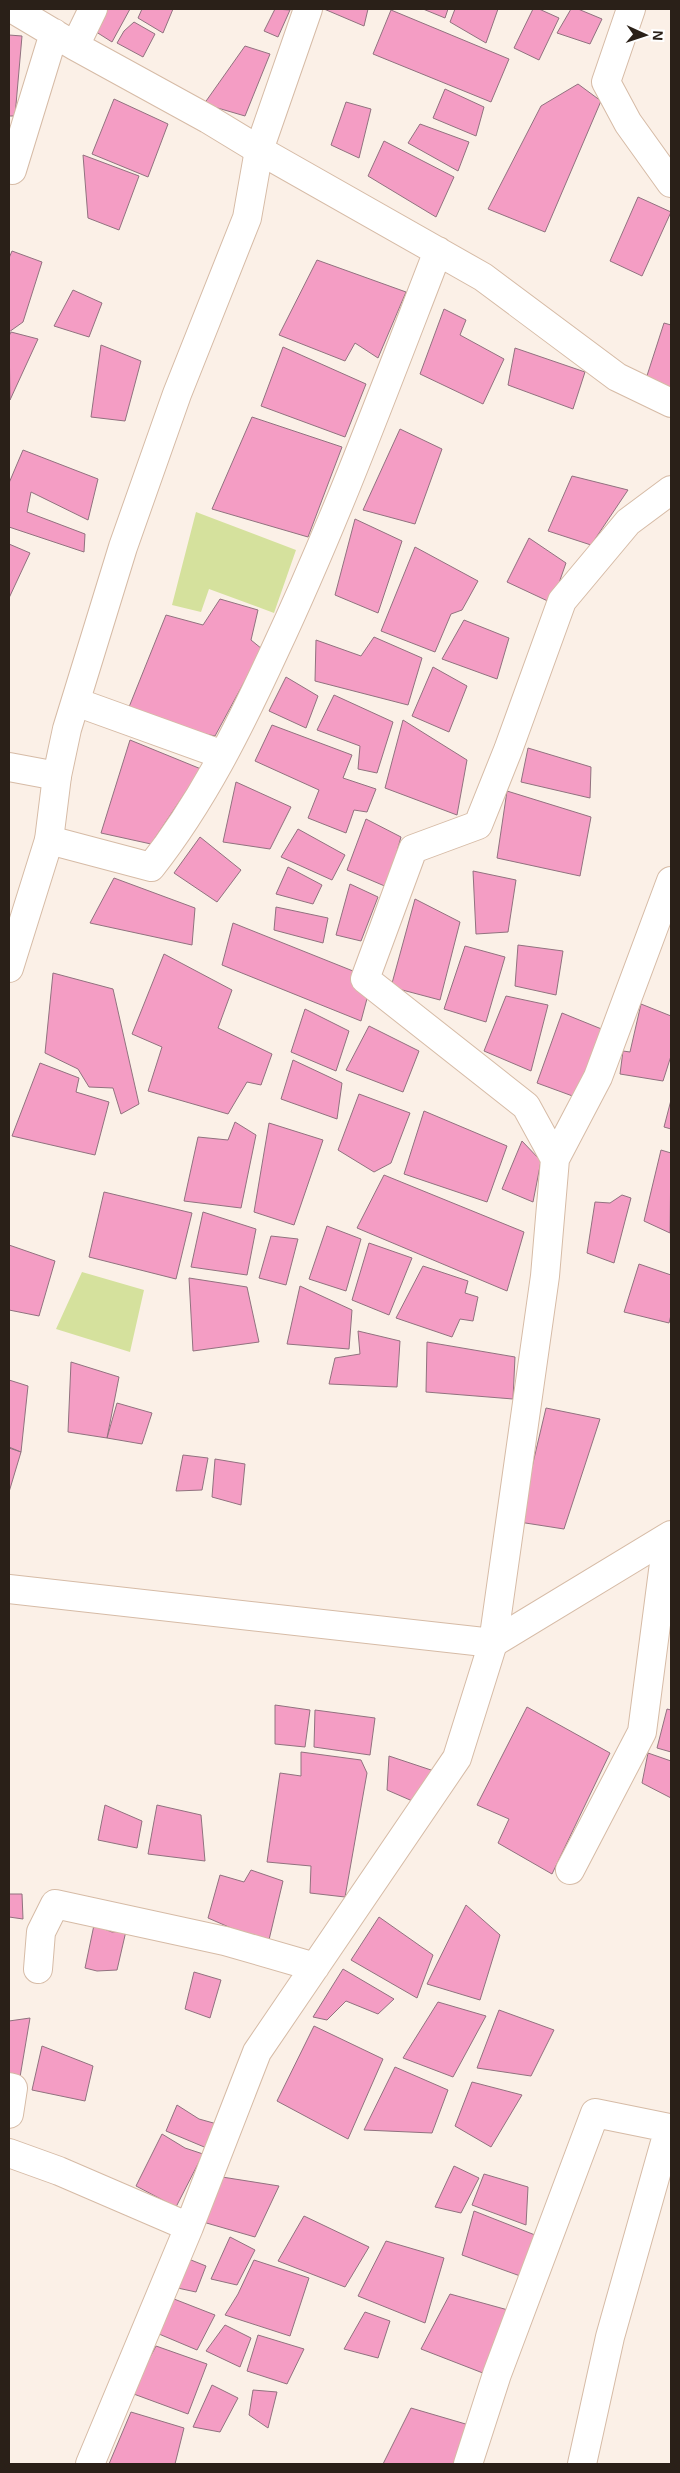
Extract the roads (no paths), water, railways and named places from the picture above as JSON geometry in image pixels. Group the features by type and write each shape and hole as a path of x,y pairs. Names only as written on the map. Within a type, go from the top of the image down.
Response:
{"street":[{"path":"13,9 483,277 617,377 671,403"},
{"path":"9,169 12,170 64,39 93,9"},
{"path":"9,968 49,840 57,776 76,702 123,547 177,394 247,218 259,150 308,9"},
{"path":"631,9 606,82 628,123 671,183"},
{"path":"49,840 151,866 172,841 236,734 309,578 438,251"},
{"path":"555,1158 526,1106 365,979 413,849 478,825 508,750 562,600 628,522 671,490"},
{"path":"76,702 223,755"},
{"path":"9,768 57,776"},
{"path":"90,2464 189,2227 257,2052 457,1758 493,1643 545,1276 555,1158 598,1077 671,881"},
{"path":"9,1589 493,1643 669,1537"},
{"path":"570,1870 642,1732 669,1537"},
{"path":"38,1969 41,1932 55,1904 216,1939 315,1967"},
{"path":"9,2087 13,2088 9,2114"},
{"path":"468,2464 497,2374 595,2113 669,2128 610,2337 582,2464"},
{"path":"9,2154 59,2171 189,2227"}]}
